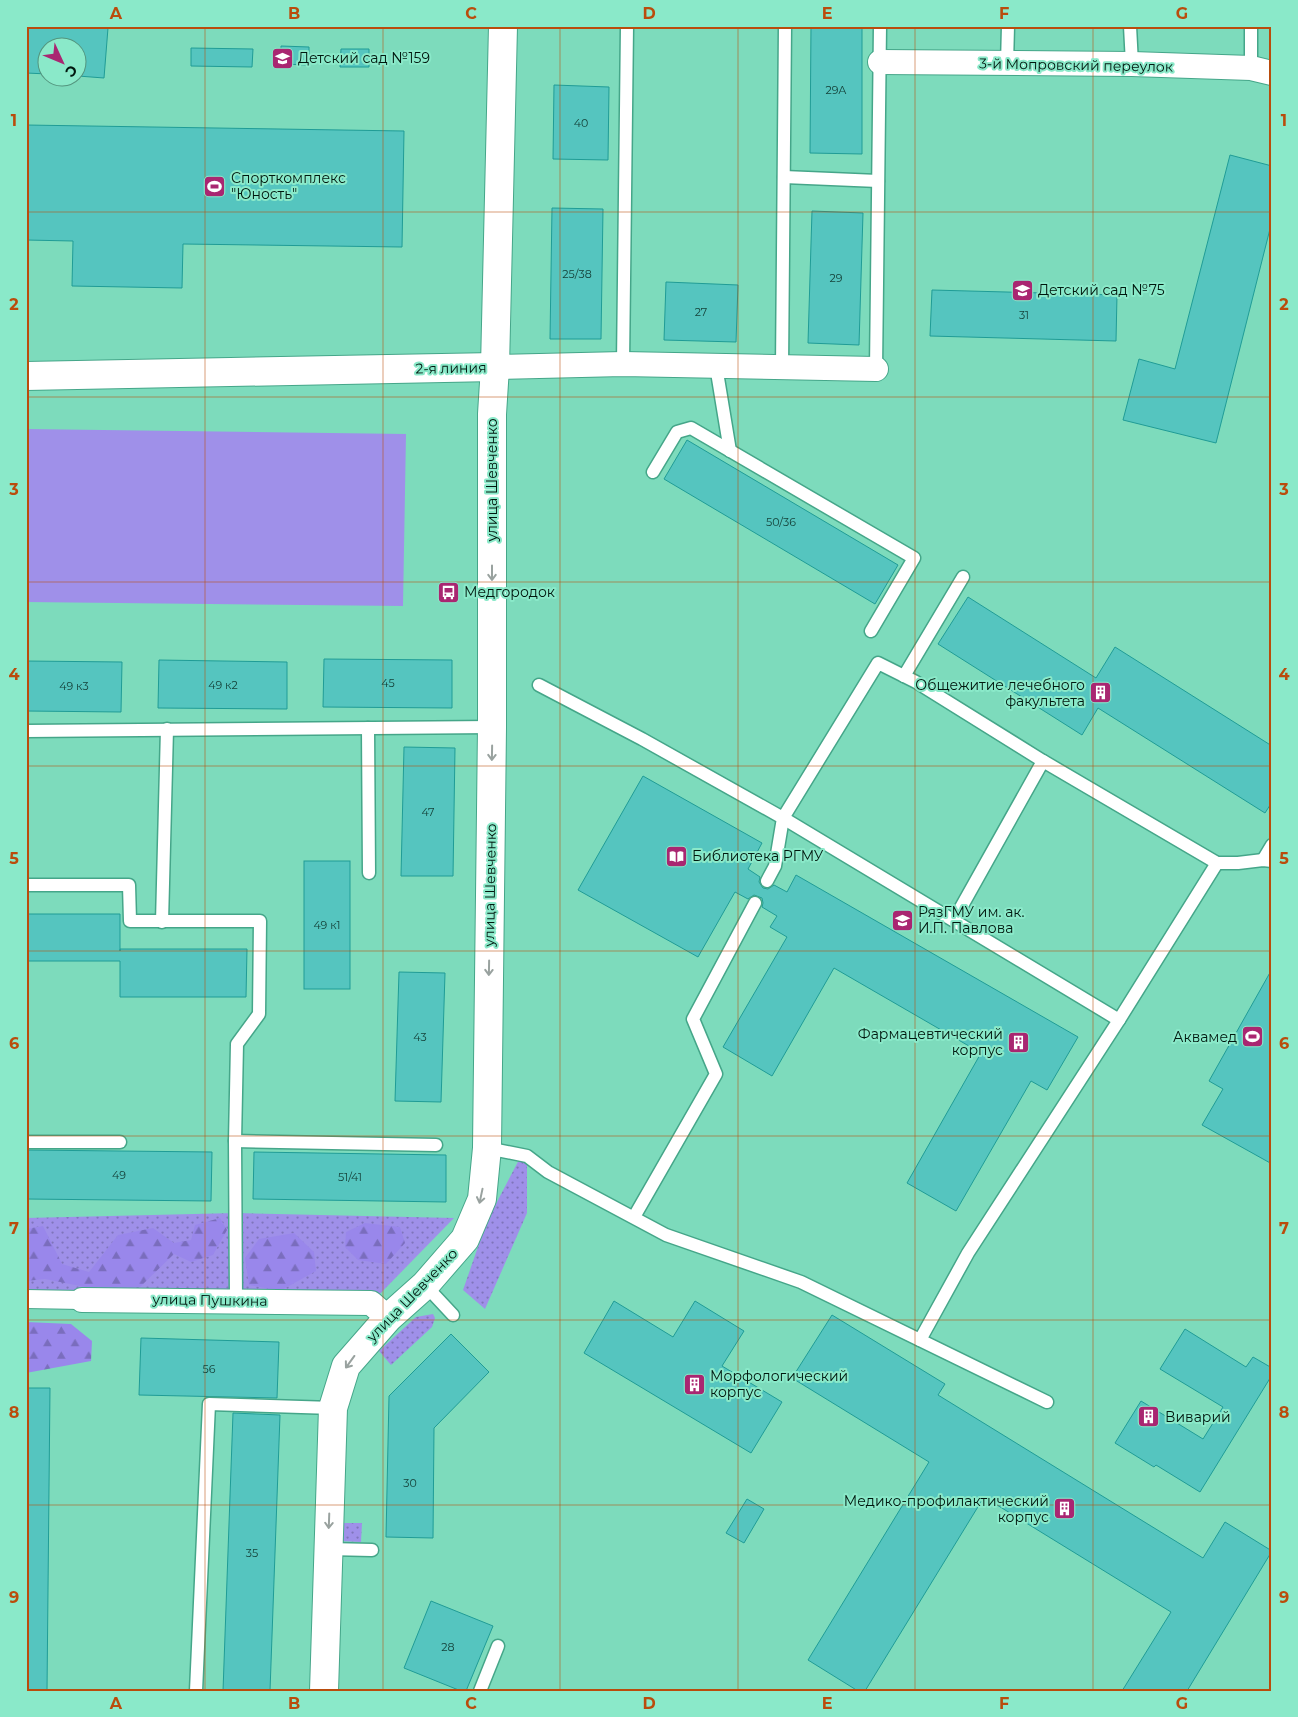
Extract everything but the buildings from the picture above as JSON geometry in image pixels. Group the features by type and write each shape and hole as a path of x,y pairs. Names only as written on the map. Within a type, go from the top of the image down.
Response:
{"street":[{"name":"улица Шевченко","path":"324,1691 333,1408 346,1366 388,1318 425,1285 465,1238 482,1199 487,1148 492,727 492,414 495,367 503,26"},
{"name":"3-й Мопровский переулок","path":"880,62 1132,64 1261,71"},
{"name":"2-я линия","path":"26,376 623,364 876,369"},
{"name":"улица Пушкина","path":"26,1299 371,1303 388,1318"}],"lane":[{"path":"623,364 627,26"},
{"path":"782,367 785,26"},
{"path":"876,369 880,26"},
{"path":"1007,64 1008,26"},
{"path":"1130,26 1132,64"},
{"path":"1252,26 1261,71"},
{"path":"784,177 878,181"},
{"path":"716,366 730,450"},
{"path":"653,472 677,432 691,428 914,558 871,631"},
{"path":"904,676 963,577"},
{"path":"768,881 776,866 783,818 878,663 904,676 1043,761 1217,863 1268,860 1272,844"},
{"path":"539,684 642,738 783,818 1119,1020"},
{"path":"26,731 492,727"},
{"path":"368,728 369,873"},
{"path":"162,922 167,729"},
{"path":"954,920 1043,761"},
{"path":"920,1340 968,1252 1119,1020 1217,863"},
{"path":"26,885 129,885 130,921 260,922 259,1014 237,1044 235,1141 236,1300"},
{"path":"634,1217 716,1074 693,1018 755,903"},
{"path":"235,1141 436,1145"},
{"path":"26,1142 120,1142"},
{"path":"487,1148 527,1156 548,1172 666,1235 801,1282 1047,1402"},
{"path":"425,1285 453,1315"},
{"path":"196,1691 209,1404 333,1408"},
{"path":"328,1549 372,1550"},
{"path":"480,1691 498,1646"}],"shaded area":[{"path":"26,429 406,434 403,606 26,602"},
{"path":"521,1156 527,1156 527,1213 485,1309 463,1290 487,1221"},
{"path":"236,1213 454,1218 371,1303 26,1299 26,1218"},
{"path":"433,1314 435,1318 432,1327 391,1365 379,1351 416,1317"},
{"path":"340,1523 362,1523 361,1542 339,1541"}],"green space":[{"path":"220,1218 227,1230 213,1255 191,1262 174,1254 140,1287 105,1291 45,1279 26,1281 26,1229 43,1226 62,1264 89,1272 118,1235 153,1228 174,1243 191,1240 195,1225"},
{"path":"365,1223 400,1227 405,1243 386,1264 358,1260 345,1247 346,1232"},
{"path":"294,1233 314,1252 316,1271 280,1291 249,1285 245,1258 259,1239"},
{"path":"26,1322 71,1324 92,1341 91,1361 26,1373"}],"place":[{"name":"Детский сад №159","path":"282,58"},
{"name":"Спорткомплекс \"Юность\"","path":"215,186"},
{"name":"Детский сад №75","path":"1022,290"},
{"name":"Медгородок","path":"448,592"},
{"name":"Общежитие лечебного факультета","path":"1101,693"},
{"name":"Библиотека РГМУ","path":"676,856"},
{"name":"РязГМУ им. ак. И.П. Павлова","path":"902,920"},
{"name":"Аквамед","path":"1253,1037"},
{"name":"Фармацевтический корпус","path":"1019,1042"},
{"name":"Морфологический корпус","path":"694,1384"},
{"name":"Виварий","path":"1149,1417"},
{"name":"Медико-профилактический корпус","path":"1065,1509"}]}
